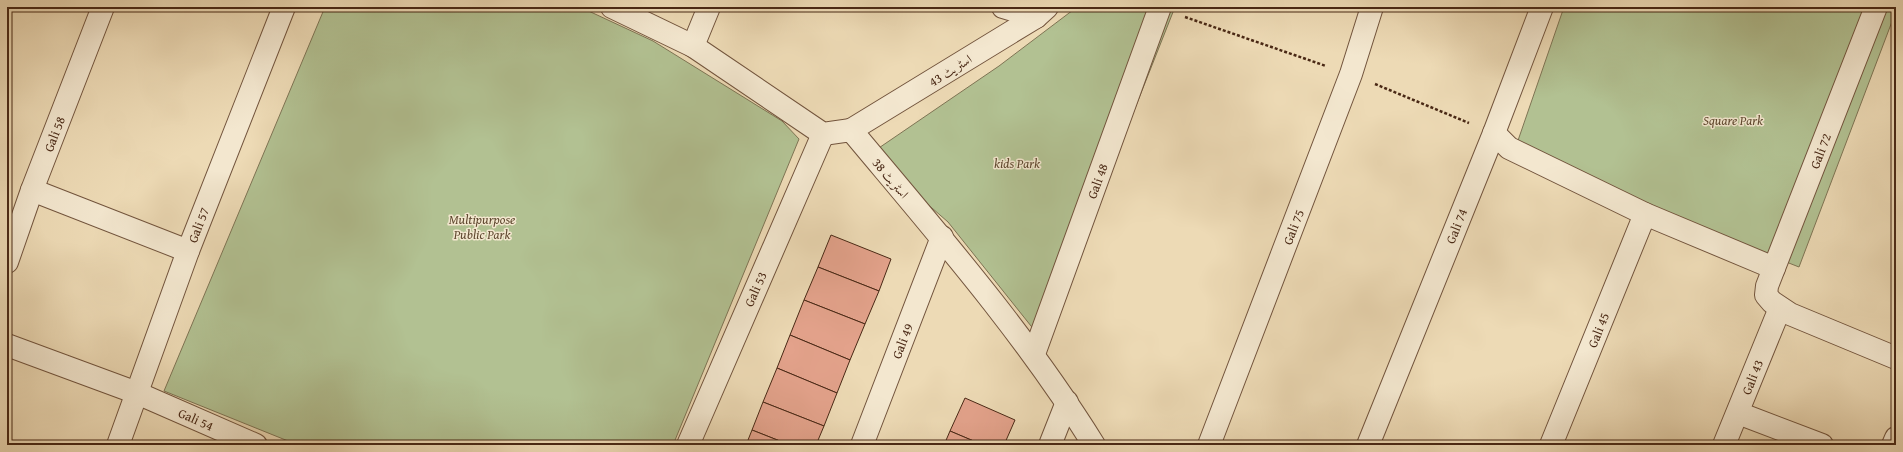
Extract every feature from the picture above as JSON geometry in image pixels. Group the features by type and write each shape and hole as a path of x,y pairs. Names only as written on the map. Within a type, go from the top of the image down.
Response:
{"street":[{"name":"Gali 58","path":"7,262 32,190 103,7"},
{"name":"Gali 57","path":"118,445 188,251 284,7"},
{"path":"612,7 693,46 823,134 851,130"},
{"path":"693,46 709,7"},
{"path":"1003,7 1042,12"},
{"name":"Gali 48","path":"1034,354 1160,7"},
{"name":"Gali 75","path":"1209,445 1351,74 1372,7"},
{"name":"Gali 74","path":"1368,445 1494,133 1542,7"},
{"name":"Gali 72","path":"1773,302 1767,286 1876,7"},
{"name":"اسٹریٹ 43","path":"851,130 1042,12"},
{"name":"اسٹریٹ 38","path":"851,130 942,237 1034,354 1094,445"},
{"path":"1494,133 1509,148 1645,214 1774,268"},
{"name":"Gali 53","path":"688,445 823,134"},
{"path":"32,190 188,251"},
{"name":"Gali 45","path":"1551,445 1645,214"},
{"name":"Gali 49","path":"862,445 942,237"},
{"path":"1773,302 1896,358"},
{"name":"Gali 43","path":"1724,445 1738,413 1773,302"},
{"name":"Gali 54","path":"7,345 137,392 256,445"},
{"path":"1050,445 1067,402"},
{"path":"1738,413 1822,445"},
{"path":"1893,445 1896,438"}],"green space":[{"name":"Multipurpose Public Park","path":"325,7 580,7 653,41 782,121 799,139 673,445 298,445 164,391"},
{"name":"kids Park","path":"1077,7 1175,7 1043,341 948,222 870,154 999,66"},
{"name":"Square Park","path":"1564,7 1896,7 1896,11 1799,267 1513,155"}],"building":[{"path":"831,235 891,259 879,291 818,267"},
{"path":"818,267 879,291 865,324 804,300"},
{"path":"804,300 865,324 850,360 790,335"},
{"path":"790,335 850,360 837,393 777,368"},
{"path":"777,368 837,393 824,426 763,402"},
{"path":"965,398 1015,420 1004,445 983,445 950,431"},
{"path":"763,402 824,426 816,445 790,445 752,430"},
{"path":"752,430 790,445 746,445"},
{"path":"950,431 983,445 944,445"}]}
